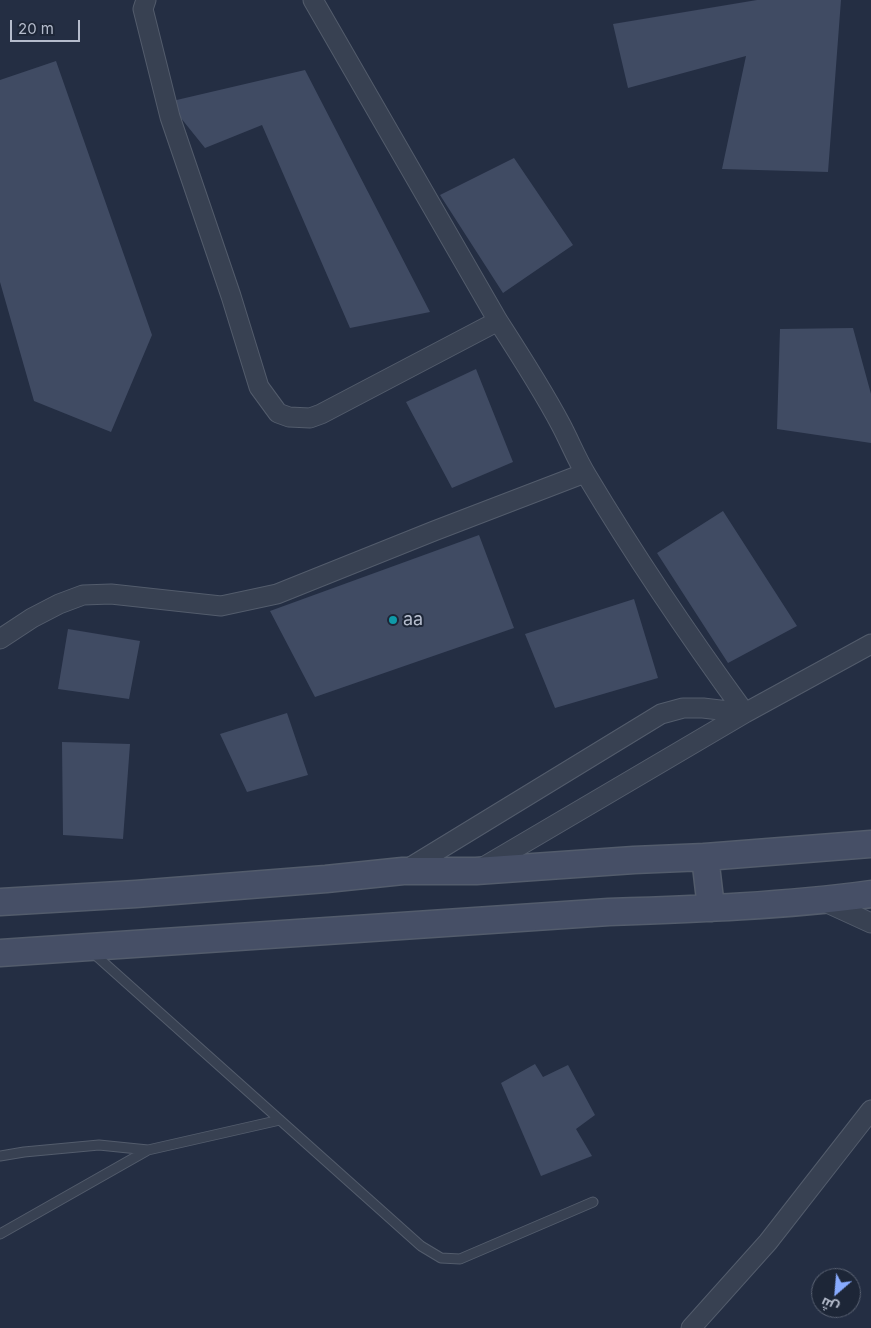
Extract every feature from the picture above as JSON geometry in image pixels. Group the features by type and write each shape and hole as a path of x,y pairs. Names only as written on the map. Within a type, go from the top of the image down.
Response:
{"main road":[{"path":"0,902 155,892 403,871 476,871 705,857 871,844"},
{"path":"705,857 711,908"},
{"path":"0,953 609,912 823,901 871,894"}],"street":[{"path":"146,0 143,9 144,17 170,117 231,296 259,387 278,413 300,418 310,418 321,414 498,321"},
{"path":"313,0 498,321 528,366 562,426 585,473 629,547 744,713"},
{"path":"0,639 32,618 59,604 83,595 111,594 221,606 278,594 585,473"},
{"path":"476,871 744,713 871,644"},
{"path":"403,871 661,714 683,708 703,708 744,713"},
{"path":"823,901 871,923"},
{"path":"691,1328 768,1242 871,1110"}],"lane":[{"path":"86,947 421,1246 441,1258 460,1259 593,1202"},
{"path":"0,1234 148,1150 280,1120"},
{"path":"0,1156 99,1145 148,1150"}],"building":[{"path":"757,0 841,0 828,172 722,169 746,56 628,88 613,24"},
{"path":"56,61 152,335 111,432 34,401 0,282 0,80"},
{"path":"305,70 430,312 350,328 262,125 205,148 168,102"},
{"path":"514,158 573,245 503,293 440,195"},
{"path":"853,328 871,394 871,443 777,429 780,329"},
{"path":"476,369 513,462 452,488 406,402"},
{"path":"723,511 797,626 728,663 657,553"},
{"name":"aa","path":"479,535 514,628 315,697 270,611"},
{"path":"634,599 658,678 555,708 525,634"},
{"path":"68,629 140,641 129,699 58,689"},
{"path":"287,713 308,775 247,792 220,734"},
{"path":"62,742 130,744 123,839 63,835"},
{"path":"535,1064 543,1077 568,1065 595,1115 576,1129 592,1156 541,1176 501,1083"}],"place":[{"name":"aa","path":"393,620"}]}
